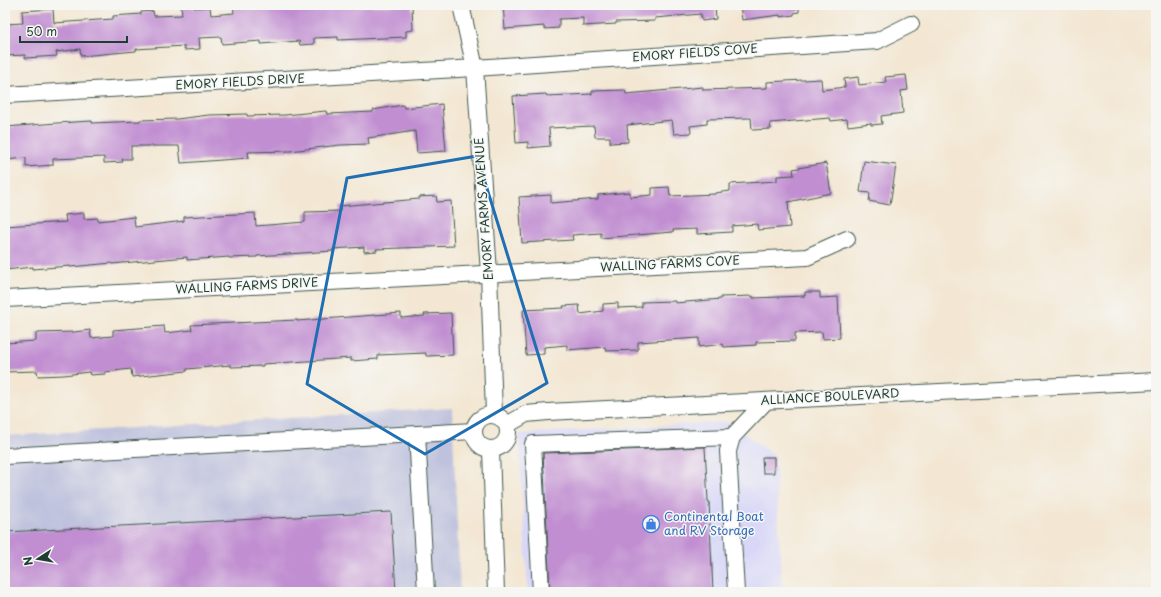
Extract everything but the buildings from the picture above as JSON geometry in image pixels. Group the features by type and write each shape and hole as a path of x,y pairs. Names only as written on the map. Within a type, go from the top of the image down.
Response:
{"street":[{"name":"EMORY FARMS AVENUE","path":"461,5 475,68 489,272 494,414"},
{"name":"EMORY FIELDS COVE","path":"475,68 877,41 912,24"},
{"name":"EMORY FIELDS DRIVE","path":"5,95 475,68"},
{"name":"WALLING FARMS COVE","path":"489,272 807,257 847,239"},
{"name":"WALLING FARMS DRIVE","path":"5,299 489,272"},
{"name":"ALLIANCE BOULEVARD","path":"507,425 526,414 548,412 1156,381"},
{"path":"736,592 728,451 732,438 766,401"},
{"path":"494,414 504,420 509,430 506,442 502,446 491,450 480,446 474,436 474,431 475,425 482,417 494,414"},
{"path":"5,456 474,431"},
{"path":"417,434 426,592"},
{"path":"541,592 533,444 732,438"},
{"path":"491,450 496,592"}],"highlighted area":[{"path":"477,156 547,383 425,454 307,384 347,178"}],"shaded area":[{"path":"452,408 460,592 5,592 5,436"},
{"name":"Continental Boat and RV Storage","path":"727,422 775,456 782,592 528,592 519,434"}],"place":[{"name":"Continental Boat and RV Storage","path":"651,524"}]}
